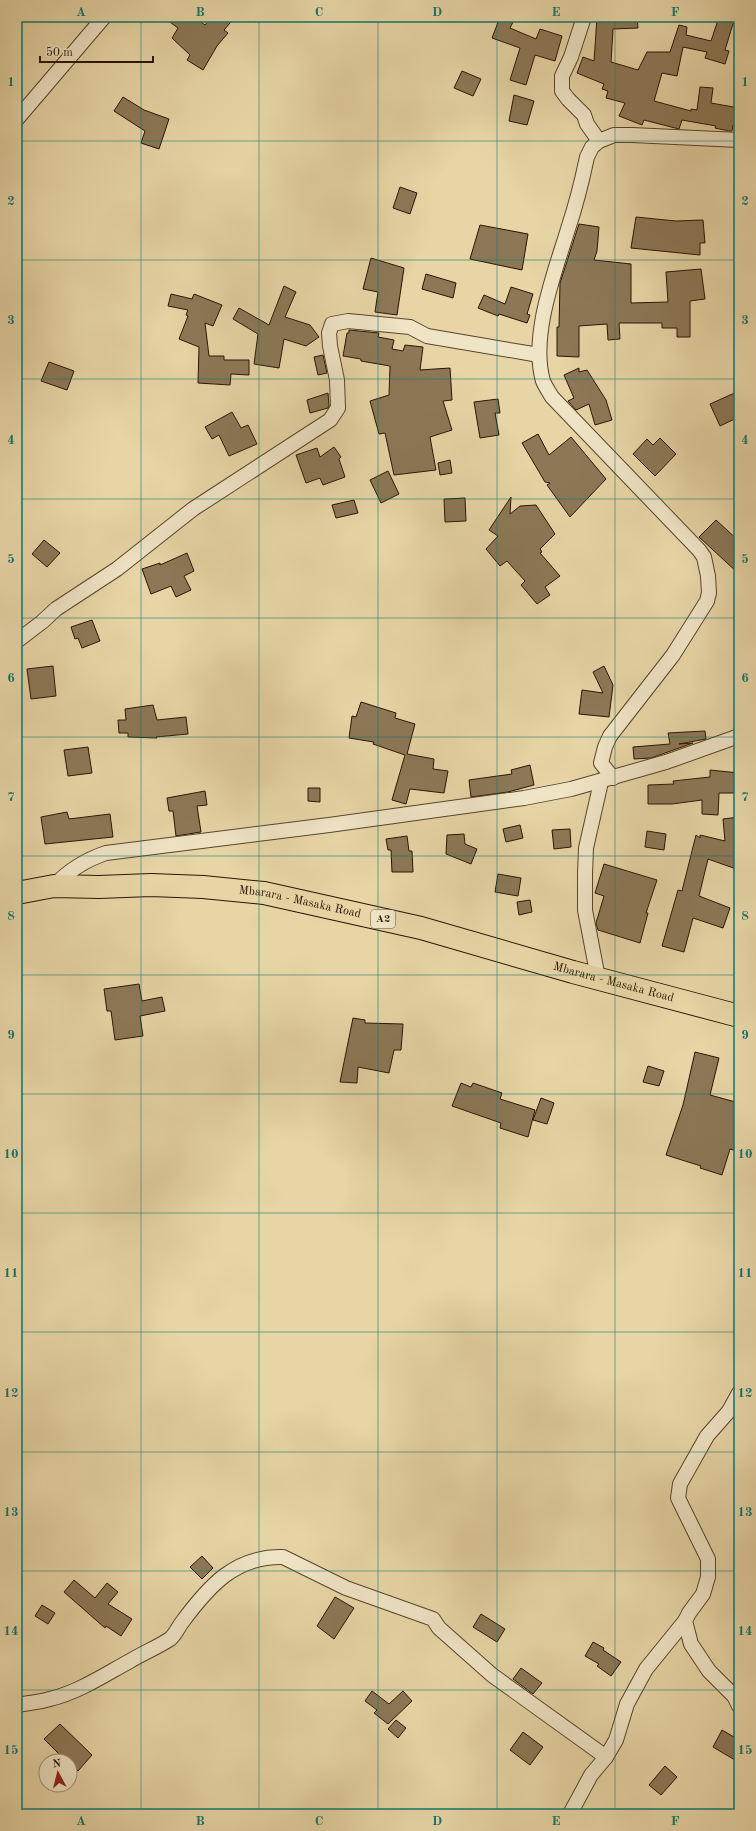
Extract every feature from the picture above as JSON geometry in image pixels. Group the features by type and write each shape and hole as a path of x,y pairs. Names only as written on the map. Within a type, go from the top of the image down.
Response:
{"highway":[{"name":"Mbarara - Masaka Road","path":"17,893 54,886 99,887 151,885 203,887 264,894 421,928 739,1016"}],"street":[{"path":"17,119 104,17"},
{"path":"584,17 571,57 562,76 562,91 584,115 587,124 599,141"},
{"path":"598,978 585,910 585,874 586,848 607,780 601,763 605,747 610,736 673,655 695,622 707,601 709,593 708,576 704,557 699,550 552,397 543,381 539,355 540,337 552,278 571,221 587,157 592,147 608,136 632,135 739,140"},
{"path":"17,641 56,609 117,569 193,509 330,420 338,408 337,380 329,333 332,324 348,321 410,327 427,336 539,355"},
{"path":"54,886 65,874 82,862 106,853 329,826 571,790 666,762 739,736"},
{"path":"570,1814 591,1775 606,1757 616,1740 626,1704 646,1669 686,1621 689,1613 703,1594 708,1577 708,1559 678,1498 680,1484 707,1436 729,1411 739,1393"},
{"path":"17,1704 50,1700 104,1676 171,1638 206,1592 217,1581 232,1570 249,1562 274,1557 283,1557 346,1588 433,1619 439,1628 492,1675 606,1757"},
{"path":"686,1621 691,1644 698,1656 709,1671 734,1696 739,1706"}],"building":[{"path":"163,17 194,17 205,25 212,17 235,17 224,30 228,33 217,46 203,70 187,60 190,55 172,38 178,28"},
{"path":"500,17 514,20 510,28 536,39 540,29 562,36 555,61 535,55 526,85 510,80 520,48 492,38"},
{"path":"597,17 637,17 638,28 613,29 611,62 638,70 647,52 670,52 679,25 687,27 686,35 711,41 719,17 735,17 725,50 729,51 725,64 705,58 707,52 683,47 677,76 662,73 654,101 691,111 691,109 697,110 700,87 713,88 711,103 739,108 739,127 733,125 732,131 729,131 715,128 716,126 682,120 679,129 644,120 642,125 619,116 625,103 606,98 608,91 602,89 604,84 577,73 583,57 594,61"},
{"path":"462,71 481,79 473,96 454,88"},
{"path":"514,95 534,101 527,125 509,121"},
{"path":"123,97 144,110 169,119 159,149 141,143 145,131 114,111"},
{"path":"400,187 417,193 410,214 393,208"},
{"path":"636,217 676,221 703,220 705,243 700,243 700,255 631,248"},
{"path":"579,224 599,227 597,251 594,260 631,264 631,303 668,302 666,272 701,269 705,299 690,301 690,337 677,337 677,328 662,328 662,323 619,323 620,339 608,340 607,324 579,326 579,357 557,356 560,283"},
{"path":"480,225 528,234 522,270 470,259"},
{"path":"371,258 404,268 397,315 375,312 378,292 363,289"},
{"path":"426,274 456,283 453,298 422,289"},
{"path":"284,286 296,292 285,317 310,325 319,337 306,346 284,339 279,368 254,364 258,334 233,319 239,308 269,325"},
{"path":"511,287 533,294 527,314 530,315 527,323 499,314 498,316 478,308 484,295 505,304"},
{"path":"171,294 192,299 194,294 222,305 213,326 205,323 209,356 224,356 224,360 249,360 249,375 231,374 230,385 198,383 199,347 179,339 188,316 186,315 188,310 168,306"},
{"path":"349,330 379,333 378,337 394,340 392,349 403,351 405,345 423,347 420,370 450,368 452,400 443,401 452,430 430,437 436,470 394,475 385,433 379,434 370,401 389,395 390,366 343,356 347,333 349,333"},
{"path":"323,355 327,373 318,375 314,357"},
{"path":"49,362 74,371 67,390 41,381"},
{"path":"579,368 579,372 587,370 606,400 612,420 595,425 589,404 576,410 568,401 574,398 564,375"},
{"path":"739,391 739,417 720,426 710,404"},
{"path":"328,393 328,408 310,413 307,400"},
{"path":"498,399 500,413 495,413 499,435 480,438 474,402"},
{"path":"232,412 241,428 248,425 257,444 229,456 219,435 212,439 205,427"},
{"path":"538,434 549,455 571,437 606,479 570,517 547,485 550,483 545,482 522,443"},
{"path":"660,438 676,454 655,476 633,454 647,439 653,445"},
{"path":"334,447 341,457 339,459 345,477 323,485 320,478 306,483 296,455 317,448 320,457"},
{"path":"450,460 452,473 440,475 438,463"},
{"path":"388,471 399,494 381,503 370,480"},
{"path":"511,497 510,514 520,506 536,505 555,534 540,549 542,552 540,553 560,576 545,587 550,595 537,604 521,585 525,581 507,561 500,566 486,549 498,536 489,530"},
{"path":"465,498 466,521 445,522 444,499"},
{"path":"354,500 358,513 336,518 332,505"},
{"path":"716,520 739,541 739,574 699,537"},
{"path":"44,540 60,553 47,567 32,554"},
{"path":"187,553 194,571 184,576 191,590 176,597 171,586 151,594 142,569 160,563 160,565"},
{"path":"92,620 100,641 82,648 78,638 75,639 71,627"},
{"path":"53,666 56,696 31,699 27,669"},
{"path":"604,666 613,685 609,717 579,714 582,690 603,693 593,672"},
{"path":"361,702 396,713 395,718 415,724 407,754 434,759 433,769 448,771 444,793 410,789 406,804 392,800 405,755 373,744 374,742 349,738 352,716 356,717"},
{"path":"153,705 157,720 186,717 188,734 156,737 157,738 128,737 128,733 119,733 118,720 126,720 125,709"},
{"path":"705,731 706,739 679,744 693,743 651,758 634,759 633,747 670,744 668,733"},
{"path":"88,747 92,773 68,776 64,750"},
{"path":"530,765 534,785 508,792 471,797 469,780 512,774 511,770"},
{"path":"710,770 739,773 739,793 719,793 718,815 702,814 702,800 672,804 648,804 648,785 674,784 673,781 710,777"},
{"path":"308,788 320,788 320,802 308,801"},
{"path":"205,791 207,805 197,806 201,832 176,836 173,811 169,811 167,798"},
{"path":"67,812 69,819 110,814 113,837 45,844 41,817"},
{"path":"739,817 739,870 708,859 699,896 730,908 723,928 693,918 684,952 662,946 678,890 682,891 696,835 700,838 700,835 725,841 723,819"},
{"path":"520,825 523,838 506,842 503,829"},
{"path":"570,829 571,847 554,849 552,830"},
{"path":"647,831 666,834 664,850 645,847"},
{"path":"464,834 465,844 477,849 471,864 446,854 447,835"},
{"path":"407,836 409,851 412,851 413,872 392,872 391,850 388,850 386,839"},
{"path":"604,864 657,880 646,913 648,913 640,943 598,930 596,923 604,896 595,893"},
{"path":"498,874 521,878 518,896 495,892"},
{"path":"530,900 532,912 519,915 517,902"},
{"path":"139,984 142,1001 162,997 165,1011 140,1016 143,1036 115,1040 111,1011 107,1011 104,989"},
{"path":"353,1018 365,1020 365,1023 403,1024 401,1050 394,1050 389,1073 358,1067 357,1083 340,1082"},
{"path":"695,1052 719,1058 710,1095 739,1103 739,1152 730,1149 722,1175 700,1168 701,1166 666,1155 683,1105"},
{"path":"648,1066 664,1071 659,1086 643,1082"},
{"path":"461,1083 471,1087 473,1083 502,1093 500,1099 535,1110 528,1137 500,1128 501,1123 452,1106"},
{"path":"541,1098 554,1103 547,1124 533,1120"},
{"path":"202,1556 213,1568 202,1579 190,1567"},
{"path":"74,1580 95,1598 107,1583 118,1592 108,1604 132,1619 121,1636 106,1626 105,1628 64,1592"},
{"path":"335,1597 354,1608 334,1639 317,1626"},
{"path":"42,1605 55,1613 48,1624 35,1616"},
{"path":"481,1614 505,1629 497,1642 473,1627"},
{"path":"593,1642 604,1648 603,1650 621,1662 611,1676 597,1666 599,1664 585,1656"},
{"path":"521,1668 542,1683 533,1694 513,1679"},
{"path":"372,1691 389,1704 403,1691 412,1701 388,1724 374,1713 377,1710 365,1701"},
{"path":"396,1720 406,1728 398,1738 388,1729"},
{"path":"60,1724 92,1755 78,1771 78,1753 58,1753 44,1739"},
{"path":"722,1730 739,1740 739,1753 735,1760 713,1747"},
{"path":"523,1732 543,1747 530,1765 510,1750"},
{"path":"665,1766 677,1777 661,1795 649,1785"}]}
